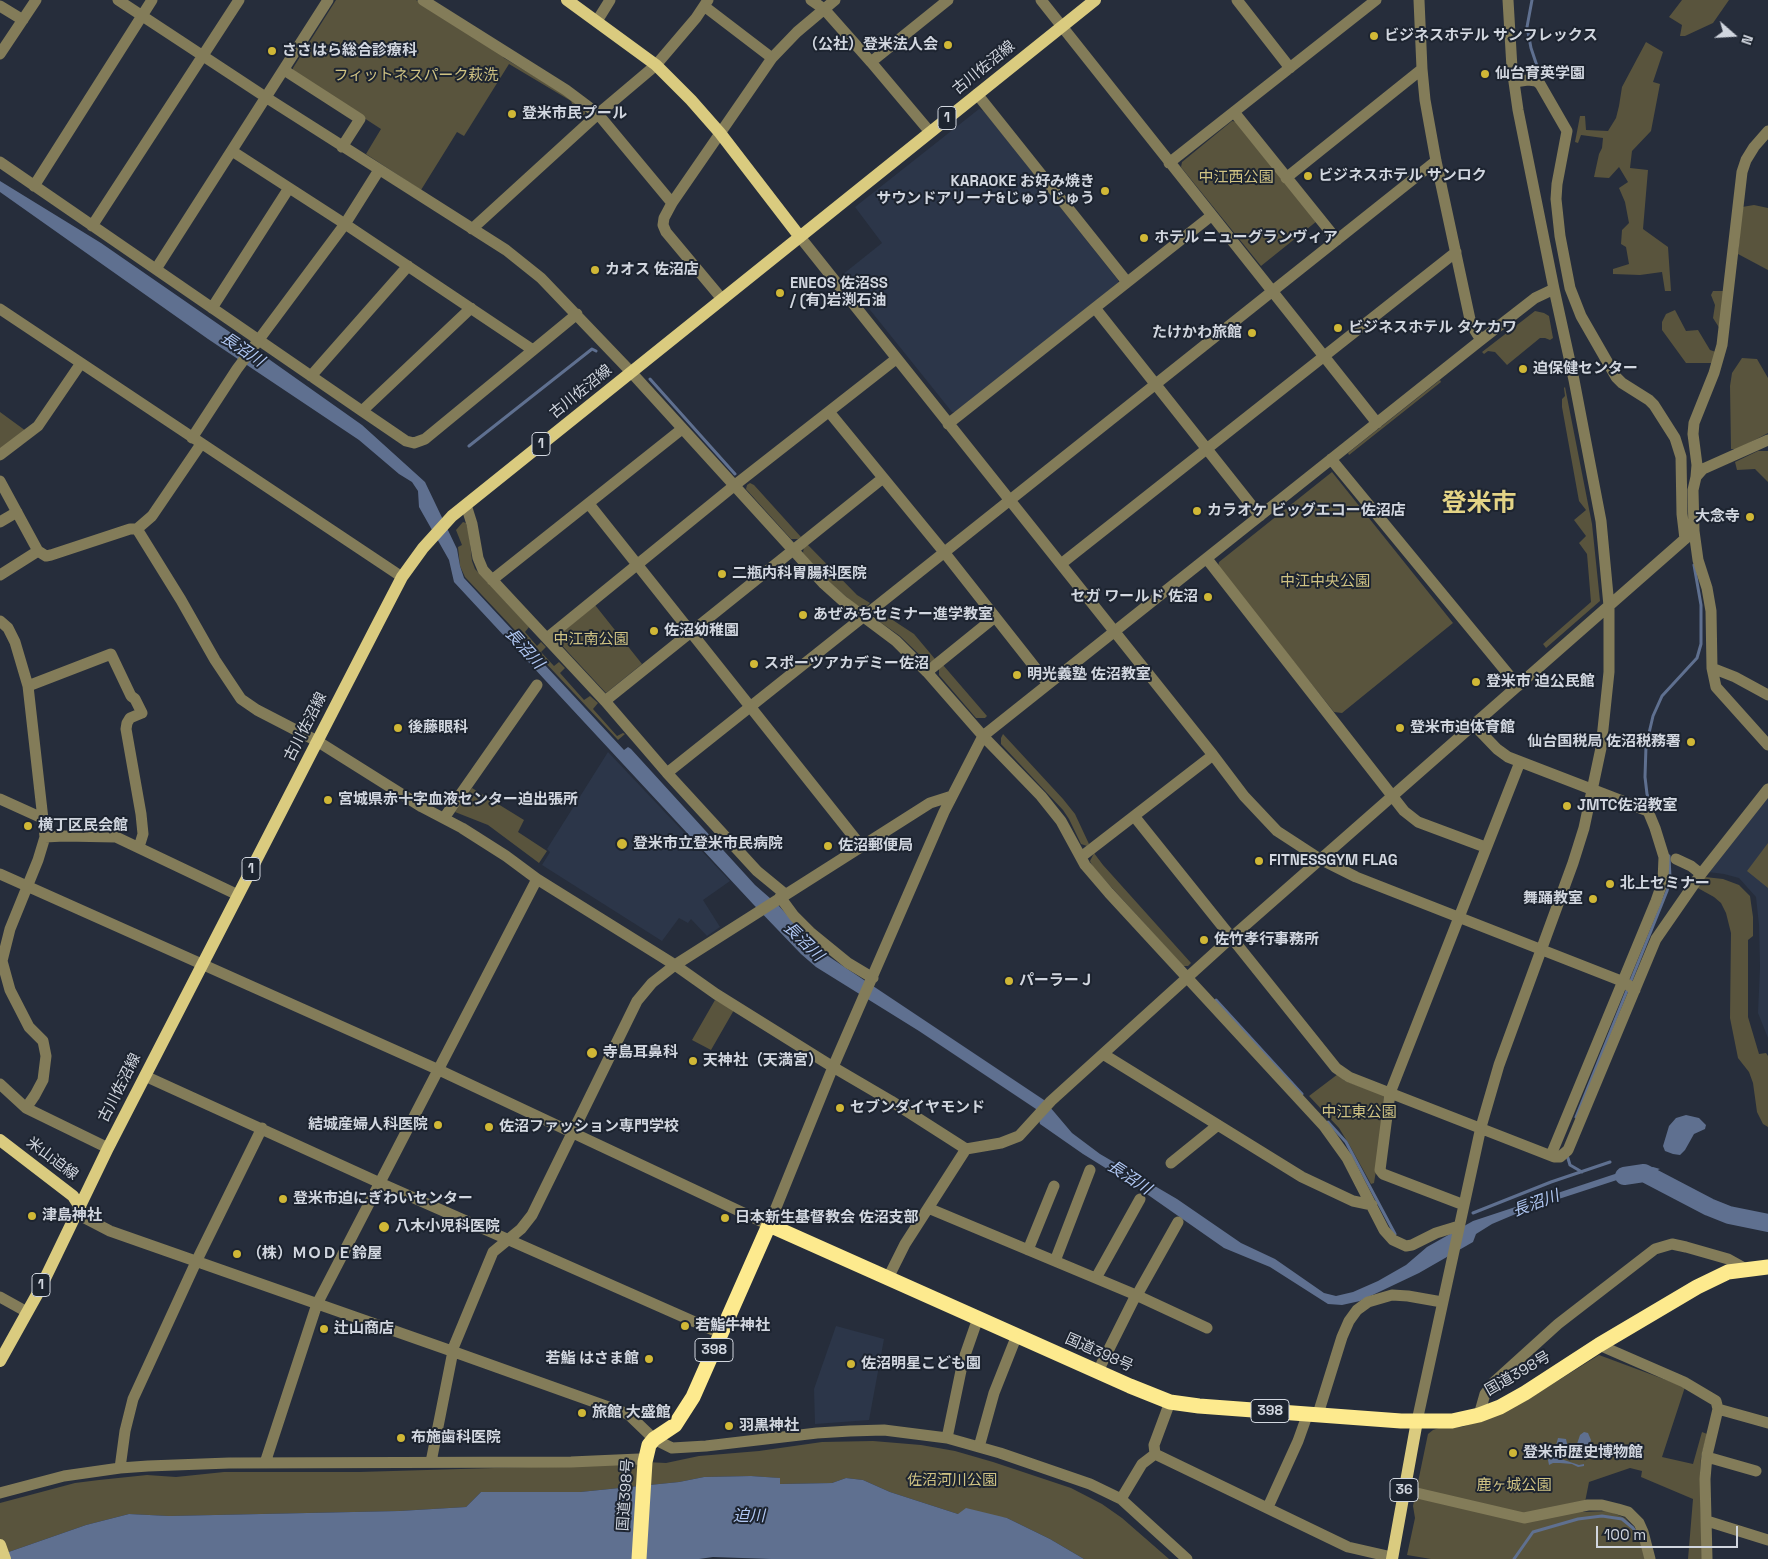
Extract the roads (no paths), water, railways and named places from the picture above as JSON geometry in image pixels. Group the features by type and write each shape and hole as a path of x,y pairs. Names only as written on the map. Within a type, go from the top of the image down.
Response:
{"highway":[{"name":"国道398号","path":"769,1225 1170,1402 1199,1406 1417,1421 1452,1421 1479,1415 1500,1407 1697,1286 1728,1272 1768,1267"},
{"name":"398","path":"659,1442 675,1425 693,1397 769,1225"},
{"name":"国道398号","path":"639,1559 645,1462 648,1445 659,1442"}],"main road":[{"path":"567,0 656,65 720,133 800,237"},
{"name":"古川佐沼線","path":"0,1360 27,1312 108,1148 402,577 432,536 452,516 1095,0"},
{"name":"米山迫線","path":"0,1140 73,1196 80,1207"},
{"name":"36","path":"1392,1558 1417,1421"},
{"path":"0,1545 6,1559"}],"street":[{"path":"0,54 36,0"},
{"path":"118,0 342,147 506,250 541,278 631,372 824,584 844,602 896,641 928,672 983,736 1061,821 1085,865 1324,1126 1347,1158 1384,1230 1393,1240 1406,1246 1412,1245 1436,1233 1459,1226"},
{"path":"34,186 152,0"},
{"path":"92,226 239,0"},
{"path":"156,269 328,0"},
{"path":"424,0 566,90 598,114 672,204"},
{"path":"597,21 610,0"},
{"path":"811,0 824,9 930,132"},
{"path":"722,299 664,229 664,218 772,58 797,32 835,0"},
{"path":"871,62 948,0"},
{"path":"1041,0 1377,423"},
{"path":"1237,0 1290,68"},
{"path":"1169,163 1376,0"},
{"path":"1419,0 1422,69 1436,160 1471,324 1481,340"},
{"path":"1417,1421 1481,1127 1500,1065 1540,950 1573,863 1593,789 1606,710 1609,672 1609,606 1601,521 1514,82 1508,23 1508,0"},
{"path":"472,229 598,114 656,65 706,3 772,58"},
{"path":"0,6 23,20"},
{"path":"1286,178 1422,69"},
{"path":"284,70 360,120 342,147"},
{"path":"1514,82 1528,80 1536,81 1540,84 1567,131 1557,184 1557,216 1566,271 1578,308 1616,377 1622,384 1649,400 1675,438 1681,457 1682,514 1698,560 1711,611 1712,668 1716,688 1768,745"},
{"path":"977,94 1127,282"},
{"path":"1234,112 1337,240"},
{"path":"137,529 215,660 241,699 257,710 317,741 422,807 444,818 506,856 537,879 675,965 716,994 966,1149 986,1146 1015,1138 1051,1101 1232,937 1689,535 1696,477 1694,423 1714,373 1722,345 1742,172 1746,160 1754,147 1768,131"},
{"path":"232,152 345,224 533,350"},
{"path":"667,773 1436,160"},
{"path":"0,162 212,308 257,344 311,376 406,441 414,443 425,439 577,314"},
{"path":"0,481 38,551 46,556 130,529 137,529 152,516 237,369 345,224 379,170"},
{"path":"212,308 289,188"},
{"path":"948,424 1211,216"},
{"path":"800,237 1265,820 1285,837 1320,859 1356,877 1624,982 1635,990"},
{"path":"1061,564 1456,252"},
{"path":"311,376 408,266"},
{"path":"0,874 439,1070 769,1225 833,1067 952,796 983,736 1481,340 1535,298 1554,289"},
{"path":"362,412 471,308"},
{"path":"1095,308 1260,516"},
{"path":"1559,311 1578,308"},
{"path":"0,309 402,577"},
{"path":"547,638 735,485 830,413 896,359"},
{"path":"0,455 38,426 81,363"},
{"path":"830,413 944,552 1048,684"},
{"path":"492,580 682,429"},
{"path":"1696,477 1703,469 1768,440"},
{"path":"1331,459 1518,686"},
{"path":"605,701 883,478"},
{"path":"589,504 860,846"},
{"path":"466,505 472,524 478,558 483,570 605,701 667,773 781,897 794,916 848,963 872,980"},
{"path":"0,522 17,512"},
{"path":"0,575 38,551"},
{"path":"1207,559 1404,811 1418,822 1485,847"},
{"path":"928,672 995,616"},
{"path":"0,621 8,628 16,642 28,686 45,837 28,887 10,929 1,960 10,990 29,1027 43,1041 45,1048 46,1068 43,1080 26,1108"},
{"path":"28,686 111,654 131,696 135,699 142,713 130,718 126,729 141,814 143,834 139,847"},
{"path":"1712,668 1735,677 1768,694"},
{"path":"444,818 538,686"},
{"path":"1474,724 1497,750 1520,762 1648,811 1664,858 1663,882 1560,1154"},
{"path":"1081,857 1213,755"},
{"path":"1464,1205 1383,1174 1380,1170 1390,1092 1520,762"},
{"path":"1560,1154 1635,990 1656,939 1701,874 1768,789"},
{"path":"431,1462 453,1351 493,1252 509,1240 532,1215 637,1001 652,983 675,965 930,803 952,796"},
{"path":"0,799 42,818"},
{"path":"1134,816 1336,1068 1349,1078 1560,1154"},
{"path":"45,837 116,837 238,895"},
{"path":"1676,859 1691,866 1701,874"},
{"path":"265,1463 317,1304 537,879"},
{"path":"0,999 10,990"},
{"path":"1103,1054 1302,1176 1353,1201 1372,1205"},
{"path":"145,1076 722,1334"},
{"path":"0,1084 26,1108 108,1148"},
{"path":"1171,1163 1218,1125"},
{"path":"120,1468 133,1399 196,1262 262,1128"},
{"path":"888,1278 905,1244 966,1149"},
{"path":"1056,1261 1090,1170"},
{"path":"1028,1250 1054,1186"},
{"path":"1096,1278 1140,1199"},
{"path":"80,1207 85,1218 99,1226 628,1414 659,1442 672,1448 818,1433 884,1430 948,1438 1090,1484 1121,1499 1187,1559"},
{"path":"928,1208 1136,1295 1207,1328"},
{"path":"1098,1371 1136,1295 1178,1222"},
{"path":"1479,1415 1485,1394 1494,1382 1558,1324 1656,1249 1672,1244 1679,1245 1728,1259 1746,1269"},
{"path":"1268,1507 1298,1441 1313,1414 1342,1338 1357,1310 1368,1302 1392,1295 1442,1302"},
{"path":"0,1297 27,1312"},
{"path":"948,1438 963,1361 978,1318"},
{"path":"979,1447 994,1393 1017,1335"},
{"path":"1599,1345 1684,1382 1716,1401 1718,1409 1707,1457 1705,1480 1707,1559"},
{"path":"1155,1454 1154,1445 1170,1402"},
{"path":"1718,1409 1768,1423"},
{"path":"1121,1499 1142,1464 1155,1454"},
{"path":"1155,1454 1330,1538 1354,1548 1392,1558"},
{"path":"1707,1457 1756,1471"},
{"path":"0,1493 64,1476 120,1468 265,1463 571,1462 639,1459 645,1462"},
{"path":"1404,1490 1524,1518 1588,1505 1602,1505 1618,1509 1628,1512 1638,1523 1643,1532 1650,1559"},
{"path":"1706,1521 1768,1540"},
{"path":"1348,1559 1354,1548"}],"water":[{"path":"0,181 101,243 362,425 425,482 457,549 464,578 624,750 628,747 631,749 755,885 779,906 825,954 1044,1100 1072,1133 1100,1154 1177,1199 1241,1243 1275,1259 1324,1293 1336,1296 1353,1292 1378,1281 1406,1265 1427,1247 1473,1221 1621,1172 1653,1167 1660,1169 1641,1177 1634,1176 1620,1179 1525,1210 1492,1224 1476,1234 1473,1242 1419,1273 1360,1301 1342,1305 1328,1304 1270,1267 1224,1248 1141,1190 1083,1154 1040,1124 1036,1109 919,1031 816,967 801,954 454,582 449,560 419,507 418,491 412,482 399,474 359,440 208,339 0,192"},
{"path":"1686,1115 1699,1118 1706,1125 1705,1129 1694,1134 1680,1155 1665,1151 1663,1146 1669,1126 1676,1118"},
{"path":"1584,1432 1588,1433 1591,1440 1585,1459 1582,1454 1577,1454 1563,1455 1561,1459 1579,1465 1584,1464 1584,1466 1578,1467 1572,1464 1560,1463 1549,1465 1548,1460 1555,1449 1558,1438 1566,1439 1568,1448 1572,1449 1577,1444 1580,1435"},
{"name":"迫川","path":"751,1476 780,1478 780,1484 832,1483 846,1478 863,1480 890,1492 958,1514 966,1508 1007,1518 1050,1539 1084,1559 771,1559 713,1557 699,1559 0,1559 0,1555 86,1525 129,1514 169,1516 399,1511 466,1507 481,1492 580,1492 679,1482 704,1477"}],"waterway":[{"path":"1532,0 1527,27 1531,48 1542,81"},
{"path":"469,446 592,349 596,351"},
{"path":"650,379 735,474"},
{"path":"1653,810 1647,794 1645,777 1646,746 1653,716 1662,696 1697,658 1701,644 1701,605 1694,565"},
{"path":"1630,983 1667,891 1670,878 1669,856"},
{"path":"1576,1117 1628,988"},
{"path":"1216,1000 1302,1094"},
{"path":"1328,1122 1346,1142 1395,1234"},
{"path":"1567,1155 1570,1165 1582,1172"},
{"path":"1473,1213 1551,1182 1610,1162"},
{"name":"長沼川","path":"1624,1176 1644,1173 1709,1207 1729,1215 1768,1223"},
{"path":"1514,1559 1533,1532 1578,1519 1602,1516 1622,1519 1633,1528 1639,1537"}],"place":[{"name":"ビジネスホテル サンフレックス","path":"1374,36"},
{"name":"（公社）登米法人会","path":"948,45"},
{"name":"ささはら総合診療科","path":"272,51"},
{"name":"仙台育英学園","path":"1485,74"},
{"name":"登米市民プール","path":"512,114"},
{"name":"ビジネスホテル サンロク","path":"1308,176"},
{"name":"KARAOKE お好み焼き サウンドアリーナ&じゅうじゅう","path":"1105,191"},
{"name":"ホテル ニューグランヴィア","path":"1144,238"},
{"name":"カオス 佐沼店","path":"595,270"},
{"name":"ENEOS 佐沼SS / (有)岩渕石油","path":"780,293"},
{"name":"ビジネスホテル タケカワ","path":"1338,328"},
{"name":"たけかわ旅館","path":"1252,333"},
{"name":"迫保健センター","path":"1523,369"},
{"name":"カラオケ ビッグエコー佐沼店","path":"1197,511"},
{"name":"大念寺","path":"1750,517"},
{"name":"二瓶内科胃腸科医院","path":"722,574"},
{"name":"セガ ワールド 佐沼","path":"1208,597"},
{"name":"あぜみちセミナー進学教室","path":"803,615"},
{"name":"佐沼幼稚園","path":"654,631"},
{"name":"スポーツアカデミー佐沼","path":"754,664"},
{"name":"明光義塾 佐沼教室","path":"1017,675"},
{"name":"登米市 迫公民館","path":"1476,682"},
{"name":"後藤眼科","path":"398,728"},
{"name":"登米市迫体育館","path":"1400,728"},
{"name":"仙台国税局 佐沼税務署","path":"1691,742"},
{"name":"宮城県赤十字血液センター迫出張所","path":"328,800"},
{"name":"JMTC佐沼教室","path":"1567,806"},
{"name":"横丁区民会館","path":"28,826"},
{"name":"登米市立登米市民病院","path":"622,844"},
{"name":"佐沼郵便局","path":"828,846"},
{"name":"FITNESSGYM FLAG","path":"1259,861"},
{"name":"北上セミナー","path":"1610,884"},
{"name":"舞踊教室","path":"1593,899"},
{"name":"佐竹孝行事務所","path":"1204,940"},
{"name":"パーラーＪ","path":"1009,981"},
{"name":"寺島耳鼻科","path":"592,1053"},
{"name":"天神社（天満宮）","path":"693,1061"},
{"name":"セブンダイヤモンド","path":"840,1108"},
{"name":"結城産婦人科医院","path":"438,1125"},
{"name":"佐沼ファッション専門学校","path":"489,1127"},
{"name":"登米市迫にぎわいセンター","path":"283,1199"},
{"name":"津島神社","path":"32,1216"},
{"name":"日本新生基督教会 佐沼支部","path":"725,1218"},
{"name":"八木小児科医院","path":"384,1227"},
{"name":"（株）ＭＯＤＥ鈴屋","path":"237,1254"},
{"name":"若鮨牛神社","path":"685,1326"},
{"name":"辻山商店","path":"324,1329"},
{"name":"若鮨 はさま館","path":"649,1359"},
{"name":"佐沼明星こども園","path":"851,1364"},
{"name":"旅館 大盛館","path":"582,1413"},
{"name":"羽黒神社","path":"729,1426"},
{"name":"布施歯科医院","path":"401,1438"},
{"name":"登米市歴史博物館","path":"1513,1453"}],"district":[{"name":"登米市","path":"1479,504"}],"park label":[{"name":"フィットネスパーク萩洗","path":"416,76"},
{"name":"中江西公園","path":"1236,178"},
{"name":"中江中央公園","path":"1325,582"},
{"name":"中江南公園","path":"591,640"},
{"name":"中江東公園","path":"1359,1113"},
{"name":"佐沼河川公園","path":"952,1481"},
{"name":"鹿ヶ城公園","path":"1514,1486"}]}
